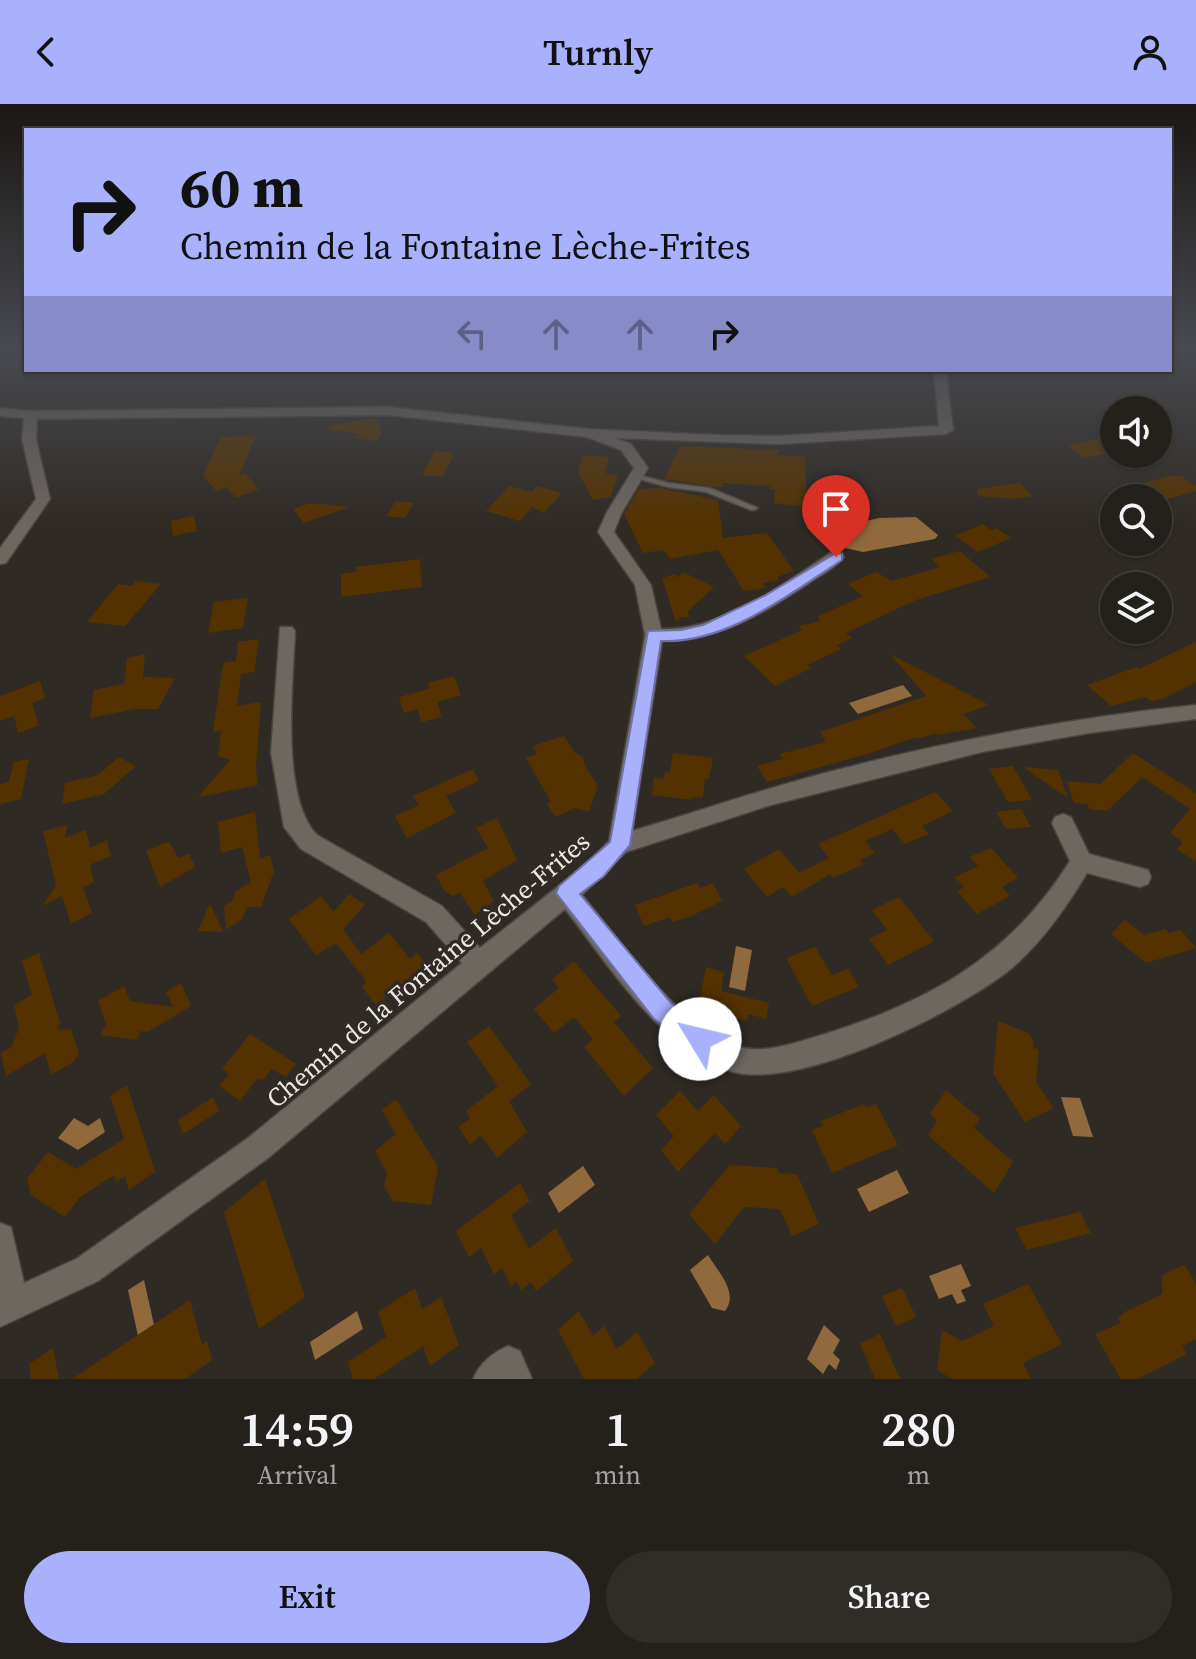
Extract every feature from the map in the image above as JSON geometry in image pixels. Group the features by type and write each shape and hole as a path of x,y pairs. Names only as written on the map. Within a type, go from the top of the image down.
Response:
{"street":[{"path":"0,412 31,415 388,411 589,433 779,440 946,430 944,408"},
{"path":"0,559 43,499 29,439 31,415"},
{"path":"589,433 626,447 641,468 638,476"},
{"name":"Chemin de la Fontaine Lèche-Frites","path":"6,1309 87,1270 258,1148 597,869 619,845 654,635 643,585 606,532 609,518 638,476"},
{"path":"654,635 681,636 707,629 769,600 836,557"},
{"path":"286,631 281,753 295,827 309,842 434,914 479,964"},
{"path":"619,845 770,796 906,762 1036,733 1123,719 1196,712"},
{"path":"1063,823 1082,862 1140,877"},
{"path":"566,893 663,1011 719,1052 765,1065 854,1039 944,1002 991,970 1027,938 1071,883 1082,862"},
{"path":"0,1238 6,1309"},
{"path":"490,1379 508,1363 515,1379"}],"lane":[{"path":"638,476 668,485 707,490 754,508"}],"shaded area":[{"path":"916,517 938,535 935,539 863,552 845,548 827,530 879,518"},
{"path":"903,685 912,696 858,714 849,703"},
{"path":"736,946 752,950 745,991 729,987"},
{"path":"1061,1097 1080,1098 1093,1137 1073,1136"},
{"path":"74,1118 88,1126 100,1118 105,1132 78,1150 58,1138"},
{"path":"583,1166 595,1185 559,1213 548,1193"},
{"path":"897,1170 909,1193 869,1212 857,1189"},
{"path":"708,1255 729,1290 729,1304 725,1311 712,1308 690,1270"},
{"path":"961,1264 971,1286 961,1290 966,1301 957,1304 952,1294 939,1299 929,1276"},
{"path":"144,1280 156,1334 140,1345 128,1290"},
{"path":"357,1311 363,1329 315,1360 310,1342"},
{"path":"824,1325 840,1340 833,1353 840,1360 836,1370 829,1364 823,1374 807,1359"}],"building":[{"path":"376,418 382,433 376,441 353,438 357,433 330,430 329,426"},
{"path":"256,436 239,476 245,473 259,489 236,498 226,487 216,491 203,475 221,437"},
{"path":"1100,439 1100,455 1084,458 1067,445"},
{"path":"680,446 779,450 776,455 805,457 807,507 774,503 775,490 769,489 770,486 722,483 723,487 716,487 664,479"},
{"path":"435,451 455,453 442,477 422,475"},
{"path":"583,455 609,457 605,474 618,475 611,497 593,500 578,472"},
{"path":"1181,476 1196,486 1196,491 1172,498 1172,484 1141,484"},
{"path":"1020,483 1032,496 1014,499 977,496 977,489"},
{"path":"509,486 532,492 537,486 562,493 544,513 532,507 520,521 486,511"},
{"path":"659,488 718,500 723,538 767,533 794,571 777,577 779,580 763,583 766,588 744,591 718,550 670,559 664,550 643,553 624,514 639,489"},
{"path":"396,501 414,503 405,518 386,516"},
{"path":"311,503 349,507 304,523 293,509"},
{"path":"194,516 197,531 173,536 171,521"},
{"path":"983,524 1011,538 978,552 955,536"},
{"path":"960,551 990,577 916,600 846,633 852,638 837,645 841,649 807,665 811,668 775,686 744,656 802,630 799,626 821,621 817,617 863,596 848,584 876,572 892,581 940,567 932,559"},
{"path":"420,559 422,587 341,597 341,574 357,572 356,567"},
{"path":"683,572 714,587 688,611 689,617 681,617 676,622 662,578 675,574 677,578"},
{"path":"136,581 161,584 125,626 87,622 118,584 132,586"},
{"path":"248,598 243,628 208,633 214,602"},
{"path":"259,639 254,672 241,674 237,706 261,702 256,768 258,785 198,797 230,760 218,756 221,731 213,732 222,669 225,662 236,661 238,642"},
{"path":"1196,642 1196,682 1162,699 1151,701 1146,697 1111,706 1087,685 1137,667 1139,669"},
{"path":"145,654 143,677 175,678 158,709 136,709 90,718 94,690 124,684 127,658"},
{"path":"890,654 989,705 964,714 977,728 916,737 767,782 757,766 783,759 780,754 826,742 820,732 926,696"},
{"path":"454,676 461,695 437,702 442,717 421,722 418,709 404,713 399,697 429,689 428,683"},
{"path":"40,681 45,698 32,703 39,725 18,733 14,716 0,721 0,696"},
{"path":"564,736 575,753 583,757 598,786 589,812 575,808 555,817 547,804 551,802 526,758 537,754 533,746"},
{"path":"673,753 713,758 709,779 705,778 703,798 692,797 692,800 652,795 654,778 664,779 665,772 670,773"},
{"path":"1133,753 1196,793 1196,862 1177,849 1183,842 1170,833 1190,809 1142,777 1107,811 1074,803 1067,781 1100,784"},
{"path":"119,757 136,766 104,794 62,804 65,783 98,775"},
{"path":"29,759 21,799 0,804 0,784 9,782 14,762"},
{"path":"1013,766 1032,800 1008,802 989,769"},
{"path":"1023,767 1058,770 1068,798"},
{"path":"473,769 479,781 446,796 456,813 407,838 395,816 419,805 413,796"},
{"path":"935,792 953,811 922,826 929,834 905,844 892,829 865,841 875,853 860,860 864,864 833,878 830,874 792,897 783,887 767,897 744,869 779,849 799,873 829,858 818,844"},
{"path":"1021,809 1031,827 1006,829 996,812"},
{"path":"255,812 260,859 270,855 274,871 261,907 247,907 242,919 226,930 224,906 232,901 235,892 251,882 242,847 221,853 218,822"},
{"path":"497,818 517,860 483,881 494,901 475,915 460,893 453,896 444,891 436,875 488,848 476,828"},
{"path":"67,825 65,838 86,830 90,848 107,840 111,856 90,865 94,882 83,887 92,913 71,924 62,896 42,906 56,886 43,831"},
{"path":"170,843 178,858 189,853 195,867 160,887 146,851"},
{"path":"991,848 1018,878 1002,887 1010,896 977,914 957,891 964,887 955,877 978,866 970,857"},
{"path":"697,883 700,888 713,883 722,901 689,917 672,922 670,917 644,926 635,905"},
{"path":"349,894 365,905 343,929 361,954 389,933 410,959 417,953 427,964 376,1005 362,987 367,982 336,943 316,955 289,919 321,896 333,912"},
{"path":"899,897 934,941 888,965 869,939 887,930 872,910"},
{"path":"210,903 223,932 198,931"},
{"path":"1125,920 1144,935 1165,929 1169,933 1181,930 1196,948 1146,963 1111,934"},
{"path":"815,947 832,975 848,969 859,987 812,1006 786,958"},
{"path":"39,953 60,1023 57,1030 71,1029 79,1054 73,1062 51,1075 45,1053 6,1076 1,1053 12,1047 19,1027 14,1005 32,995 22,961"},
{"path":"574,961 621,1016 614,1022 653,1068 624,1096 584,1047 593,1039 574,1017 554,1033 534,1009 559,988 552,979"},
{"path":"706,967 724,972 721,991 769,1003 766,1019 748,1014 747,1021 717,1013 718,1003 700,998"},
{"path":"181,983 191,1006 148,1032 140,1031 136,1040 100,1035 106,1024 98,1001 124,986 130,1001 173,1007 166,992"},
{"path":"998,1021 1028,1033 1033,1047 1039,1050 1036,1082 1054,1108 1025,1122 993,1073"},
{"path":"489,1026 531,1084 509,1101 527,1132 497,1158 481,1135 470,1145 459,1127 470,1118 466,1111 498,1086 467,1042"},
{"path":"250,1034 296,1064 286,1077 272,1069 262,1081 258,1078 240,1101 219,1086 229,1074 222,1069"},
{"path":"127,1085 155,1172 129,1190 125,1176 116,1182 114,1175 79,1198 65,1217 31,1195 27,1179 48,1152 76,1169 124,1139 110,1096"},
{"path":"946,1090 980,1119 974,1128 1013,1162 994,1193 928,1135 937,1121 930,1114"},
{"path":"680,1091 698,1111 714,1095 741,1126 725,1144 715,1133 678,1172 661,1150 674,1136 656,1115"},
{"path":"213,1097 219,1111 183,1134 178,1120"},
{"path":"396,1099 438,1167 431,1205 393,1201 384,1186 387,1173 375,1151 396,1134 382,1110"},
{"path":"864,1104 866,1108 876,1104 898,1145 832,1173 812,1130 823,1126 821,1121"},
{"path":"730,1165 777,1168 778,1173 797,1174 819,1224 792,1236 780,1209 744,1207 715,1244 689,1214"},
{"path":"265,1179 305,1297 259,1329 224,1212"},
{"path":"520,1183 530,1201 511,1215 529,1249 556,1228 573,1261 536,1291 531,1282 521,1290 516,1281 511,1286 502,1268 494,1274 481,1248 469,1257 456,1231"},
{"path":"1080,1212 1091,1233 1027,1250 1015,1228"},
{"path":"1184,1265 1196,1283 1196,1339 1182,1346 1187,1354 1138,1379 1121,1379 1095,1334 1121,1323 1118,1318 1125,1312 1162,1294 1162,1275"},
{"path":"1028,1284 1062,1344 1023,1363 1031,1379 952,1379 937,1370 942,1330 962,1341 994,1326 983,1304"},
{"path":"415,1288 422,1309 441,1297 459,1345 430,1366 423,1346 374,1379 353,1379 348,1362 386,1337 378,1312"},
{"path":"902,1288 916,1317 896,1326 882,1296"},
{"path":"190,1300 202,1345 207,1341 212,1360 185,1379 72,1379"},
{"path":"579,1311 593,1336 604,1326 617,1349 637,1332 655,1363 637,1379 584,1379 558,1330"},
{"path":"880,1334 900,1379 875,1379 860,1343"},
{"path":"53,1348 59,1379 31,1379 29,1364"}],"route":[{"path":"700,1039 663,1011 566,893 597,869 619,845 654,635 681,636 707,629 769,600 836,557"}]}
